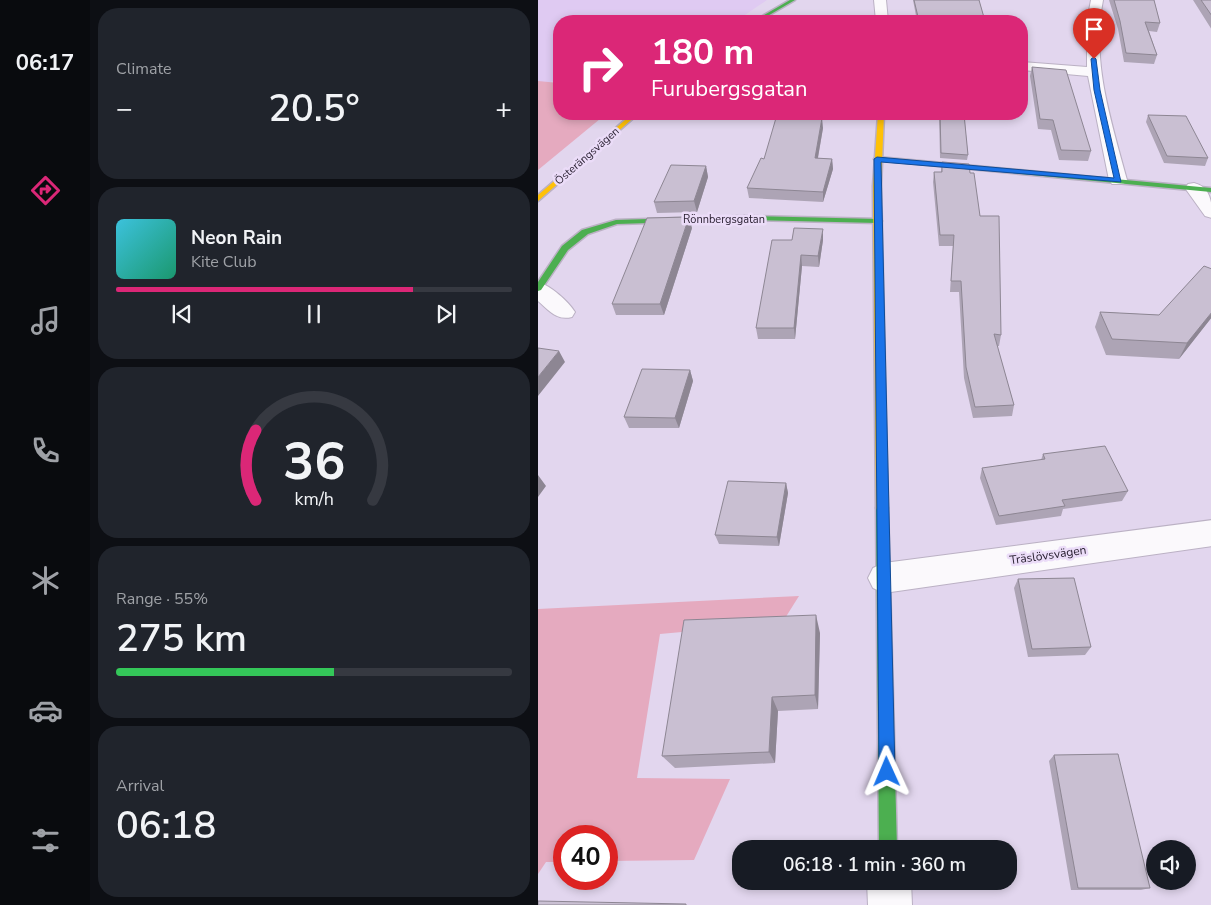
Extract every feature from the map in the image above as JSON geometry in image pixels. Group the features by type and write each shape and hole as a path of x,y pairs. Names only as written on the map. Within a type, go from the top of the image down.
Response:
{"street":[{"path":"755,15 778,0"},
{"path":"767,15 793,0"},
{"path":"880,0 881,15"},
{"path":"1097,0 1092,30 1095,72 1118,180"},
{"path":"1028,66 1095,72"},
{"name":"Österängsvägen","path":"538,186 615,120"},
{"name":"Österängsvägen","path":"538,199 628,120"},
{"path":"880,120 877,159 888,840"},
{"path":"877,159 1203,189 1212,212"},
{"name":"Rönnbergsgatan","path":"564,312 538,288 565,248 585,232 616,222 746,218 878,221"},
{"name":"Träslövsvägen","path":"884,578 1212,533"},
{"path":"889,890 890,905"}],"shaded area":[{"path":"538,0 767,0 745,15 553,15 553,81 538,86"},
{"path":"538,81 553,82 553,120 599,120 538,170"},
{"path":"799,596 782,623 660,634 637,778 730,779 694,860 618,861 618,825 553,825 553,862 546,862 538,874 538,609"}],"building":[{"path":"914,0 979,0 983,15 918,15"},
{"path":"1114,0 1154,0 1160,23 1145,22 1157,55 1126,53"},
{"path":"1201,0 1212,0 1212,16"},
{"path":"1032,67 1066,70 1091,151 1061,150 1053,120 1040,119"},
{"path":"1148,115 1186,116 1208,158 1167,156"},
{"path":"775,120 822,120 815,158 832,159 823,192 747,188 761,158 764,159"},
{"path":"940,120 965,120 968,155 941,153"},
{"path":"942,162 969,164 970,173 974,173 980,216 999,216 1001,335 994,334 1014,405 975,407 966,367 961,281 951,281 954,235 940,235 934,172 942,172"},
{"path":"671,165 706,166 694,201 654,202"},
{"path":"689,217 660,304 612,304 647,218"},
{"path":"794,228 823,229 818,256 801,255 794,328 756,328 772,240 792,240"},
{"path":"1204,266 1212,269 1212,312 1187,343 1112,339 1100,312 1159,315"},
{"path":"538,348 559,351 538,377"},
{"path":"642,369 690,370 675,418 624,417"},
{"path":"1105,446 1128,491 1062,500 1065,506 999,516 982,468 1045,459 1043,454"},
{"path":"728,481 786,483 777,537 715,535"},
{"path":"1074,578 1091,647 1032,649 1018,579"},
{"path":"816,615 815,695 772,697 769,752 662,756 684,620"},
{"path":"1118,754 1146,871 1146,888 1078,888 1054,755"},
{"path":"538,901 686,904 686,905 538,905"}],"traffic: fast":[{"path":"767,15 793,0"},
{"path":"877,159 1212,190"},
{"path":"538,288 565,248 585,232 616,222 746,218 878,221"},
{"path":"882,508 888,840"}],"traffic: slow":[{"path":"538,199 628,120"},
{"path":"881,120 877,186 882,508"}],"route":[{"path":"887,772 877,159 1118,180 1097,90 1094,59"}]}
